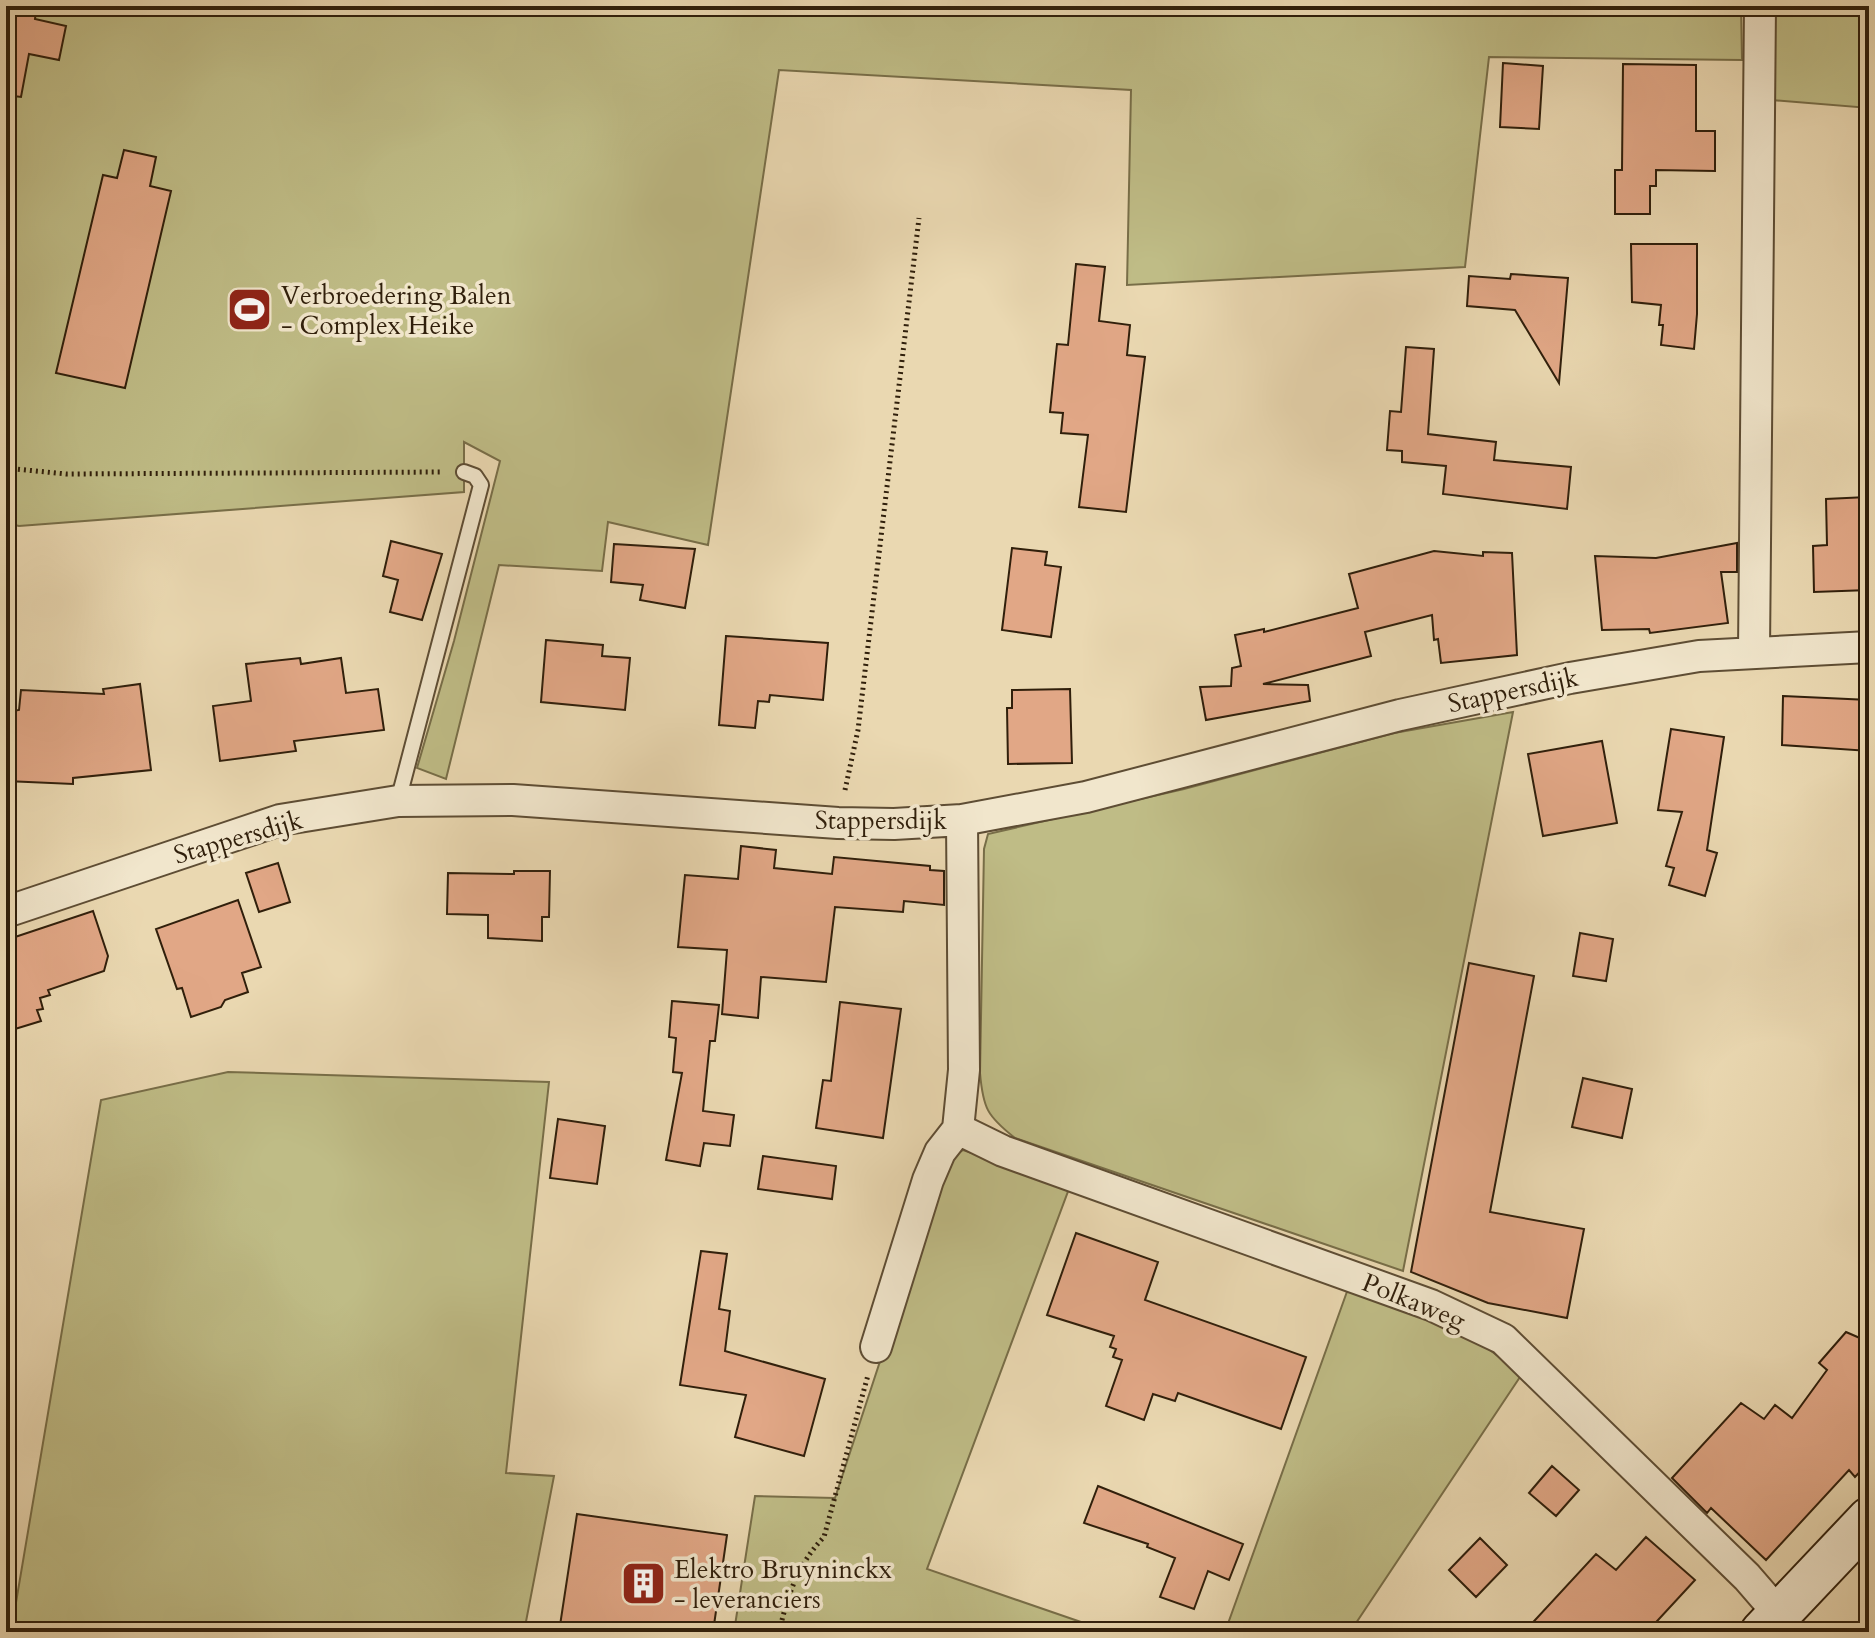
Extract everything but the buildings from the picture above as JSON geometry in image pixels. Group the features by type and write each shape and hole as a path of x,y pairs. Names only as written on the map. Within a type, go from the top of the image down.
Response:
{"main road":[{"path":"1771,1623 1869,1519"}],"street":[{"path":"1754,651 1760,6"},
{"name":"Stappersdijk","path":"6,912 280,820 398,801 513,800 838,823 962,820 1086,797 1481,696 1642,664 1754,651 1869,647"},
{"path":"876,1347 928,1180 940,1152 958,1129 964,1070 962,820"},
{"name":"Polkaweg","path":"958,1129 1003,1151 1431,1305 1503,1339 1747,1577 1771,1623"}],"lane":[{"path":"398,801 481,485 475,476 464,472"}],"path":[{"path":"838,823 858,730 919,218"},
{"path":"6,468 66,474 464,472"},
{"path":"779,1632 796,1574 807,1554 824,1537 876,1347"}],"shaded area":[{"path":"6,6 1741,6 1742,60 1489,57 1465,267 1127,285 1131,90 779,70 708,545 608,522 602,571 499,565 446,779 417,768 454,641 500,461 464,442 464,492 19,526 6,523"},
{"path":"1771,6 1869,6 1869,108 1772,100"},
{"path":"1513,712 1403,1271 1015,1138 992,1117 985,1103 980,1073 984,849 988,834 1184,789 1394,733"},
{"path":"228,1072 549,1082 506,1473 554,1476 524,1632 11,1632 101,1100"},
{"path":"963,1150 1070,1186 927,1569 1110,1632 734,1632 755,1496 835,1498 943,1170 950,1159"},
{"path":"1349,1286 1475,1339 1522,1374 1350,1632 1225,1632"}],"place":[{"name":"Verbroedering Balen - Complex Heike","path":"250,310"},
{"name":"Elektro Bruyninckx - leveranciers","path":"643,1584"}]}
